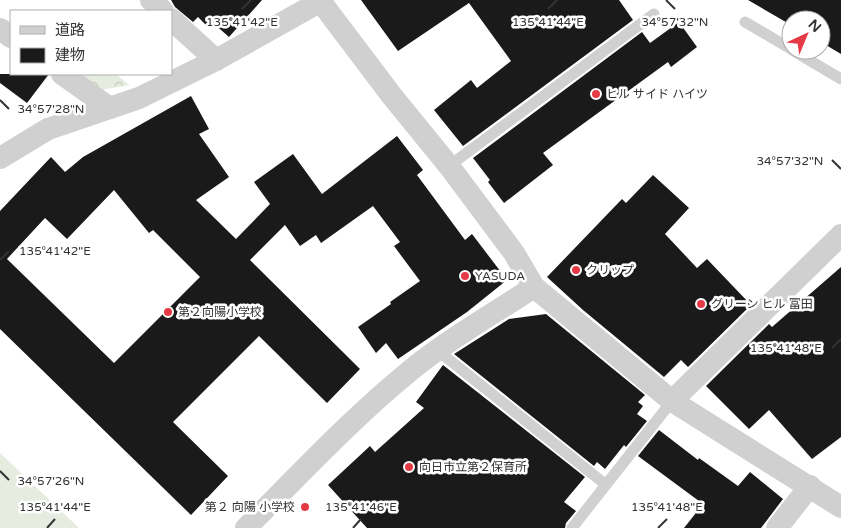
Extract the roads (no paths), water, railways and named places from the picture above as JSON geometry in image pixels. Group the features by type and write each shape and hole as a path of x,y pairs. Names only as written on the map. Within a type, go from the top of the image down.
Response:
{"street":[{"path":"151,0 162,10"},
{"path":"0,158 48,128 138,98 216,60 322,1 392,96 449,166 514,253 534,287 672,401 841,507"},
{"path":"172,20 216,60"},
{"path":"63,75 110,108"},
{"path":"672,401 841,235"},
{"path":"246,528 356,418 411,370 437,350 534,287"},
{"path":"777,528 810,486"}],"lane":[{"path":"449,166 654,14"},
{"path":"745,22 781,43"},
{"path":"809,60 841,79"},
{"path":"437,350 606,484"},
{"path":"572,528 672,401"}],"place":[{"name":"ヒル サイド ハイツ","path":"596,94"},
{"name":"クリップ","path":"576,270"},
{"name":"YASUDA","path":"465,276"},
{"name":"グリーン ヒル 冨田","path":"701,304"},
{"name":"第２向陽小学校","path":"168,312"},
{"name":"向日市立第２保育所","path":"409,467"},
{"name":"第２ 向陽 小学校","path":"305,507"}]}
